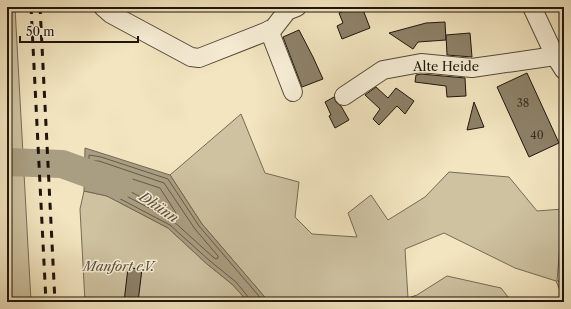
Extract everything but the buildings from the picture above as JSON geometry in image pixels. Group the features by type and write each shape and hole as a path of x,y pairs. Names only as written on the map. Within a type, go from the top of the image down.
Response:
{"street":[{"path":"103,7 111,14 191,57 199,58 271,30 287,11 297,7"},
{"path":"532,7 560,63"},
{"path":"271,30 293,92"},
{"name":"Alte Heide","path":"344,96 383,70 420,63 472,68 560,63"}],"green space":[{"path":"7,7 15,7 31,302 7,302"},
{"path":"241,114 265,173 299,182 295,217 312,234 357,237 348,213 371,195 388,220 425,197 449,172 509,177 537,211 563,209 557,281 564,280 564,300 556,281 515,268 444,233 405,249 408,298 417,295 447,276 501,288 512,302 269,302 202,224 170,175"},
{"name":"Manfort e.V.","path":"84,191 107,196 168,228 207,264 233,285 248,302 85,302 80,209"}],"water":[{"path":"85,148 170,175 202,224 269,302 248,302 233,285 207,264 168,228 107,196 84,191"}],"waterway":[{"name":"Dhünn","path":"7,162 62,164 120,185"},
{"path":"457,302 478,299 482,302"}],"railway":[{"path":"31,7 46,302"},
{"path":"40,7 55,302"}]}
